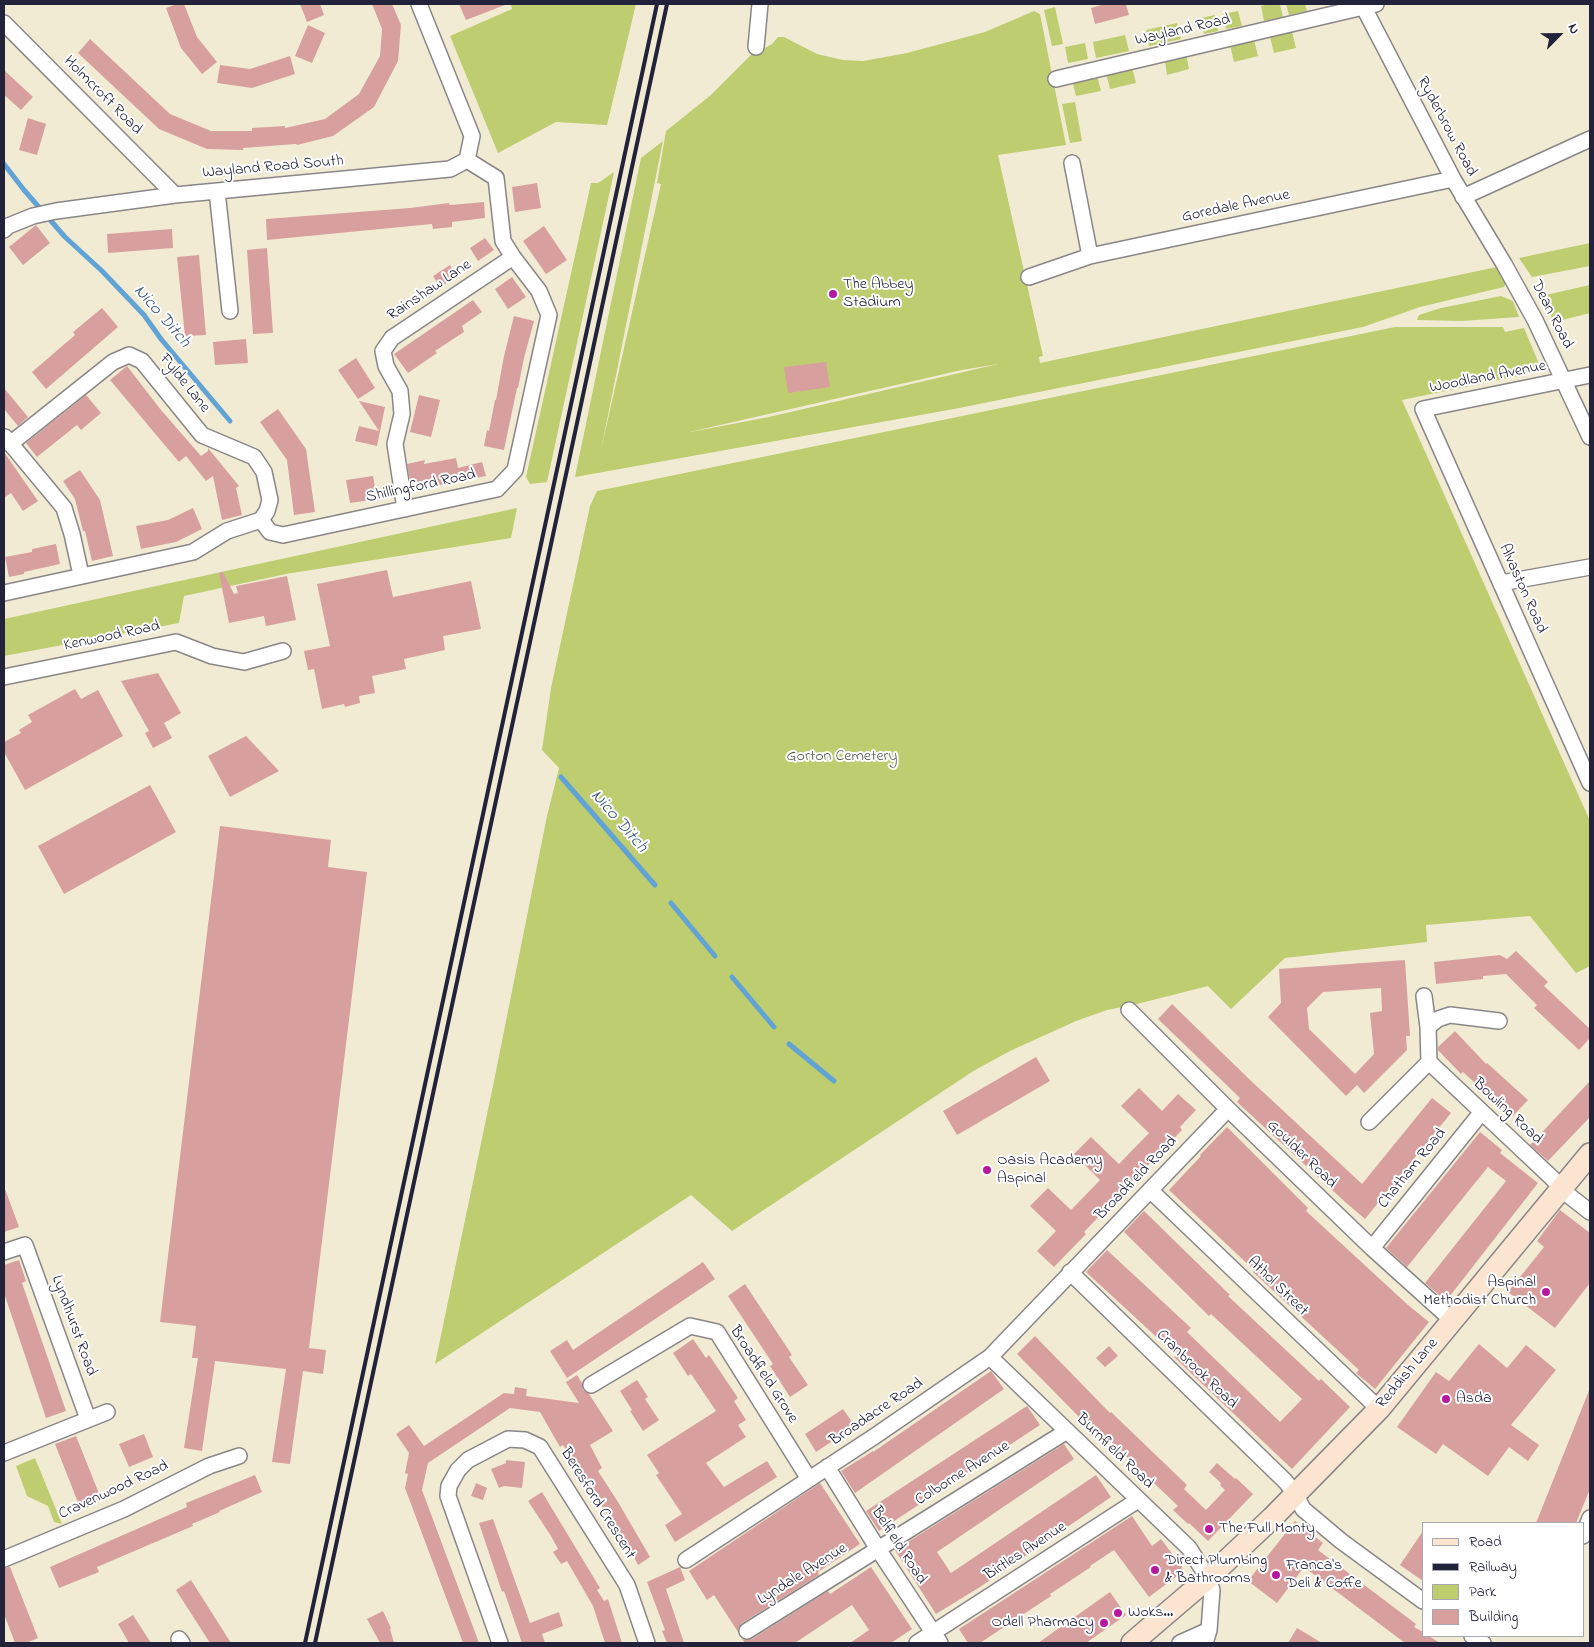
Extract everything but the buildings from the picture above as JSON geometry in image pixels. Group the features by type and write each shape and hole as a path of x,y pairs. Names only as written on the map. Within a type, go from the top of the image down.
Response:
{"main road":[{"name":"Reddish Lane","path":"1140,1641 1295,1494 1379,1410 1590,1154"}],"street":[{"path":"419,4 472,136 467,160"},
{"path":"756,46 760,4"},
{"name":"Wayland Road","path":"1056,79 1367,5"},
{"name":"Ryderbrow Road","path":"1367,5 1453,179 1504,264"},
{"name":"Holmcroft Road","path":"4,23 175,195"},
{"path":"1463,197 1590,139"},
{"name":"Wayland Road South","path":"6,228 33,216 56,211 175,195 450,169 467,160"},
{"name":"Shillingford Road","path":"261,520 270,532 283,535 497,489 515,470 549,315 539,291 503,241 496,178 467,160"},
{"path":"1072,163 1090,256"},
{"name":"Goredale Avenue","path":"1029,276 1090,256 1453,179"},
{"path":"217,191 230,311"},
{"name":"Rainshaw Lane","path":"404,509 395,444 402,414 400,391 386,366 383,351 392,338 513,257"},
{"name":"Dean Road","path":"1504,264 1535,320 1590,437"},
{"name":"Fylde Lane","path":"7,440 112,362 129,356 142,361 202,435 254,457 264,472 270,500 267,511 261,520"},
{"name":"Woodland Avenue","path":"1423,409 1590,375"},
{"name":"Alvaston Road","path":"1423,409 1590,783"},
{"path":"7,440 64,508 81,575"},
{"path":"4,593 193,552 227,531 261,520"},
{"path":"1501,583 1590,567"},
{"name":"Kenwood Road","path":"4,677 176,642 212,656 244,662 283,651"},
{"path":"1369,1122 1429,1062 1428,1027 1424,996"},
{"name":"Goulder Road","path":"1129,1010 1372,1248 1453,1321"},
{"path":"1428,1027 1438,1019 1450,1015 1499,1021"},
{"name":"Bowling Road","path":"1429,1062 1561,1188 1590,1212"},
{"name":"Broadfield Road","path":"1070,1272 1228,1109"},
{"name":"Chatham Road","path":"1372,1248 1481,1113"},
{"name":"Athol Street","path":"1150,1190 1379,1410"},
{"name":"Lyndhurst Road","path":"4,1252 25,1245 88,1419"},
{"name":"Broadacre Road","path":"686,1560 990,1357 1070,1272"},
{"name":"Cranbrook Road","path":"1070,1272 1285,1481 1303,1509 1341,1541 1422,1600"},
{"name":"Broadfield Grove","path":"591,1385 690,1326 717,1332 809,1479"},
{"name":"Burnfield Road","path":"990,1357 1189,1548 1208,1578"},
{"path":"4,1453 107,1412"},
{"name":"Colborne Avenue","path":"878,1549 1067,1431"},
{"name":"Beresford Crescent","path":"500,1643 448,1496 449,1486 458,1470 468,1460 508,1439 525,1440 540,1447 627,1585 647,1643"},
{"name":"Cravenwood Road","path":"4,1559 124,1509 209,1466 239,1456"},
{"name":"Belfield Road","path":"827,1467 937,1638"},
{"name":"Birtles Avenue","path":"917,1643 937,1638 1138,1500"},
{"path":"1584,1533 1590,1518"},
{"name":"Lyndale Avenue","path":"747,1632 878,1549"},
{"path":"1180,1643 1207,1637 1212,1590 1208,1578"}],"green space":[{"path":"511,4 636,4 607,125 556,122 498,153 450,36 512,9"},
{"path":"1280,4 1283,17 1264,21 1261,6"},
{"path":"1286,4 1305,4 1307,11 1289,15"},
{"path":"1055,7 1063,44 1052,46 1044,10"},
{"path":"1034,11 1040,14 1066,145 998,155 1043,356 1039,357 1040,363 1497,267 1506,283 1504,287 1420,307 1363,327 954,409 575,477 641,158 663,141 601,450 661,184 657,183 666,131 711,95 756,50 772,44 778,37 784,37 817,54 843,60 863,61 907,53 985,32","holes":["998,364 769,417 685,433 962,370"]},
{"path":"1238,11 1242,26 1226,29 1223,14"},
{"path":"1215,15 1218,31 1204,34 1201,18"},
{"path":"1177,23 1181,39 1149,46 1146,30"},
{"path":"1292,32 1296,48 1274,53 1270,37"},
{"path":"1125,35 1129,51 1096,58 1093,42"},
{"path":"1254,40 1258,56 1234,62 1230,45"},
{"path":"1085,43 1088,59 1068,63 1065,47"},
{"path":"1186,54 1189,69 1167,75 1165,60"},
{"path":"1132,67 1136,83 1110,89 1106,73"},
{"path":"1097,75 1101,91 1076,96 1072,80"},
{"path":"1075,102 1082,141 1070,143 1062,104"},
{"path":"614,172 547,482 530,484 526,477 591,183 598,183"},
{"path":"1590,243 1590,266 1532,277 1519,258"},
{"path":"1590,285 1590,313 1554,322 1541,296"},
{"path":"1501,296 1513,301 1519,317 1462,321 1417,320 1419,315 1441,308"},
{"name":"Gorton Cemetery","path":"1395,327 1503,327 1505,332 1524,328 1542,371 1402,400 1590,821 1590,966 1576,973 1530,916 1426,925 1427,942 1285,958 1231,1009 1208,986 1107,1010 1076,1021 1010,1051 975,1070 732,1231 691,1195 435,1364 547,816 559,768 542,750 551,688 590,506 597,491"},
{"path":"517,508 511,538 286,574 184,596 179,623 4,656 4,619"},
{"path":"35,1458 62,1524 54,1522 48,1506 27,1496 16,1466"}],"waterway":[{"name":"Nico Ditch","path":"4,164 65,237 102,271 144,315 161,339 230,421"},
{"name":"Nico Ditch","path":"561,777 655,885"},
{"name":"Nico Ditch","path":"671,903 715,956"},
{"name":"Nico Ditch","path":"732,977 774,1027"},
{"name":"Nico Ditch","path":"789,1044 834,1081"}],"railway":[{"path":"305,1643 657,4"},
{"path":"315,1643 667,4"}],"place":[{"name":"The Abbey Stadium","path":"833,294"},
{"name":"Oasis Academy Aspinal","path":"987,1170"},
{"name":"Aspinal Methodist Church","path":"1546,1292"},
{"name":"Asda","path":"1446,1399"},
{"name":"The Full Monty","path":"1209,1529"},
{"name":"Direct Plumbing & Bathrooms","path":"1155,1570"},
{"name":"Franca's Deli & Coffe","path":"1276,1575"},
{"name":"Woks...","path":"1118,1613"},
{"name":"Odell Pharmacy","path":"1104,1623"}]}
